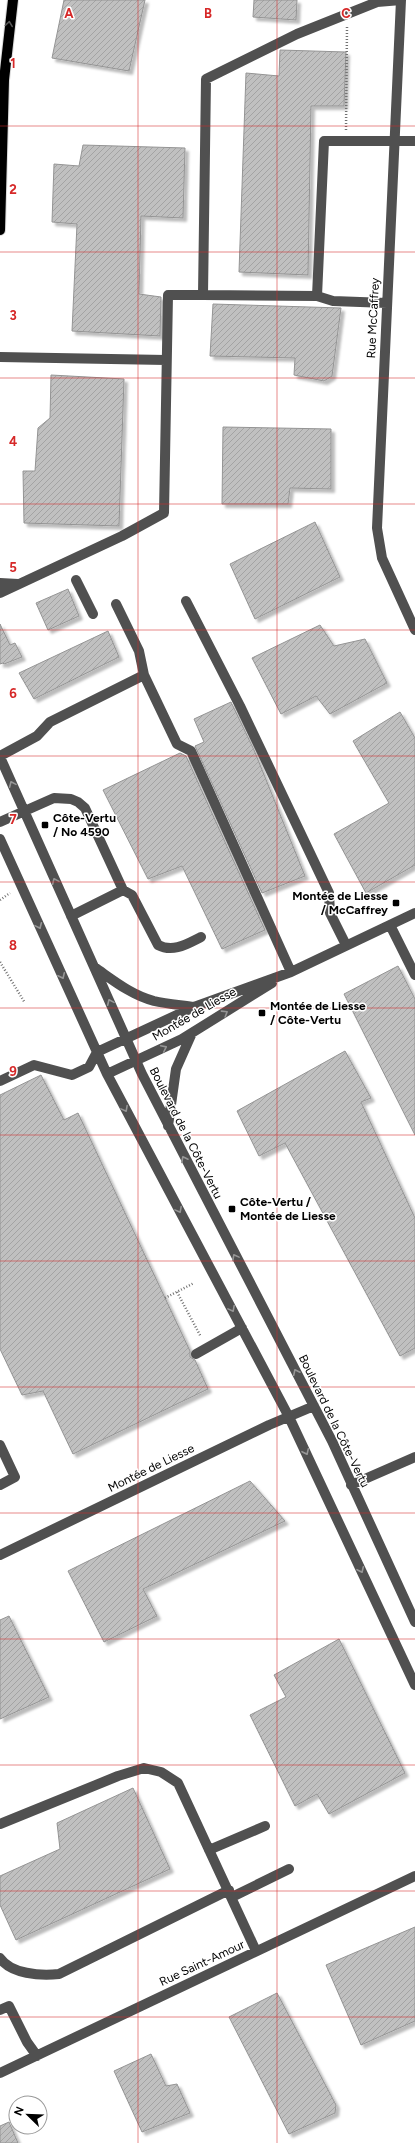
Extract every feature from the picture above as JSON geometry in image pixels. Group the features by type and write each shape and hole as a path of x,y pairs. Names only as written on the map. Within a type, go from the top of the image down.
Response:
{"main road":[{"path":"0,230 4,80 13,0"}],"street":[{"name":"Rue McCaffrey","path":"401,0 377,538 382,558 415,630"},
{"path":"203,295 206,79 297,34 377,2 401,0"},
{"path":"317,296 324,141 415,141"},
{"path":"0,593 122,536 164,513 168,295 317,296 333,301 387,303"},
{"path":"0,357 166,360"},
{"path":"76,580 93,614"},
{"path":"0,583 18,584"},
{"path":"186,601 240,706 329,893 330,913 346,945"},
{"path":"116,604 138,651 144,675 177,744 191,751 291,972"},
{"path":"0,756 37,736 50,722 144,675"},
{"name":"Boulevard de la Côte-Vertu","path":"0,756 136,1062 314,1406 415,1622"},
{"path":"0,822 54,798 71,799 78,802 85,808 123,890 132,895 158,945 171,949 181,947 201,937"},
{"path":"0,839 107,1074 289,1417 415,1685"},
{"path":"71,916 123,890"},
{"name":"Montée de Liesse","path":"107,1074 136,1062 192,1033 291,972 415,913"},
{"path":"390,925 415,975"},
{"path":"94,967 125,988 140,996 154,1001 194,1007"},
{"name":"Montée de Liesse","path":"97,1052 194,1007 291,972"},
{"path":"168,1126 176,1069 192,1033"},
{"path":"0,1081 34,1065 68,1076 89,1067 97,1052"},
{"path":"89,1067 107,1074"},
{"path":"196,1354 242,1328"},
{"name":"Montée de Liesse","path":"0,1555 314,1406"},
{"path":"0,1445 15,1477 0,1485"},
{"path":"351,1485 415,1457"},
{"path":"0,1824 118,1776 144,1768 162,1772 178,1783 231,1893 256,1951"},
{"path":"210,1850 265,1826"},
{"path":"0,1958 4,1964 24,1972 40,1976 59,1974 231,1893 289,1869"},
{"name":"Rue Saint-Amour","path":"0,2073 415,1876"},
{"path":"0,2010 9,2006 27,2042 37,2056"}],"path":[{"path":"346,141 347,26"},
{"path":"0,904 1,900 10,893"},
{"path":"0,962 25,1004"},
{"path":"165,1298 194,1283"},
{"path":"177,1292 198,1330"}],"building":[{"path":"64,0 145,0 129,71 52,58"},
{"path":"254,0 297,0 296,20 253,17"},
{"path":"280,50 346,52 344,106 311,106 308,275 239,272 246,73 279,76"},
{"path":"83,145 185,148 183,218 141,216 139,294 161,297 160,336 72,331 77,224 52,222 54,164 79,166"},
{"path":"213,304 341,308 332,376 324,381 294,375 295,358 210,356"},
{"path":"51,375 124,379 119,526 24,523 23,471 35,471 38,428 50,418"},
{"path":"223,427 331,429 331,489 290,488 288,504 222,504"},
{"path":"315,522 340,577 255,619 230,564"},
{"path":"68,589 79,616 48,630 36,603"},
{"path":"0,624 10,645 15,643 22,657 4,664 0,664"},
{"path":"320,625 334,646 365,639 387,683 330,714 316,696 281,714 252,658"},
{"path":"108,631 119,657 34,699 19,673"},
{"path":"231,702 254,750 305,876 262,893 195,746 204,742 194,719"},
{"path":"400,712 415,738 415,865 366,893 334,834 389,803 353,741"},
{"path":"180,753 186,756 265,930 222,949 182,866 148,879 103,790"},
{"path":"398,966 415,999 415,1135 344,994"},
{"path":"345,1051 371,1098 361,1102 415,1218 415,1348 400,1356 285,1143 259,1156 237,1111"},
{"path":"41,1075 64,1120 78,1113 190,1351 190,1357 195,1360 208,1389 73,1454 43,1391 22,1395 0,1349 0,1095"},
{"path":"250,1481 285,1521 143,1589 157,1616 104,1642 68,1571"},
{"path":"9,1616 49,1697 0,1719 0,1620"},
{"path":"339,1639 405,1773 329,1814 317,1794 295,1806 250,1715 286,1697 274,1675"},
{"path":"133,1788 170,1869 16,1940 0,1905 0,1876 60,1849 57,1823"},
{"path":"415,1927 415,2021 361,2045 326,1965"},
{"path":"277,1993 336,2105 335,2113 289,2134 229,2017"},
{"path":"151,2054 166,2086 177,2084 190,2113 142,2132 114,2071"},
{"path":"8,2122 8,2135 15,2135 18,2143 0,2143 0,2126"}],"place":[{"name":"Côte-Vertu / No 4590","path":"45,825"},
{"name":"Montée de Liesse / McCaffrey","path":"396,903"},
{"name":"Montée de Liesse / Côte-Vertu","path":"262,1013"},
{"name":"Côte-Vertu / Montée de Liesse","path":"232,1209"}]}
